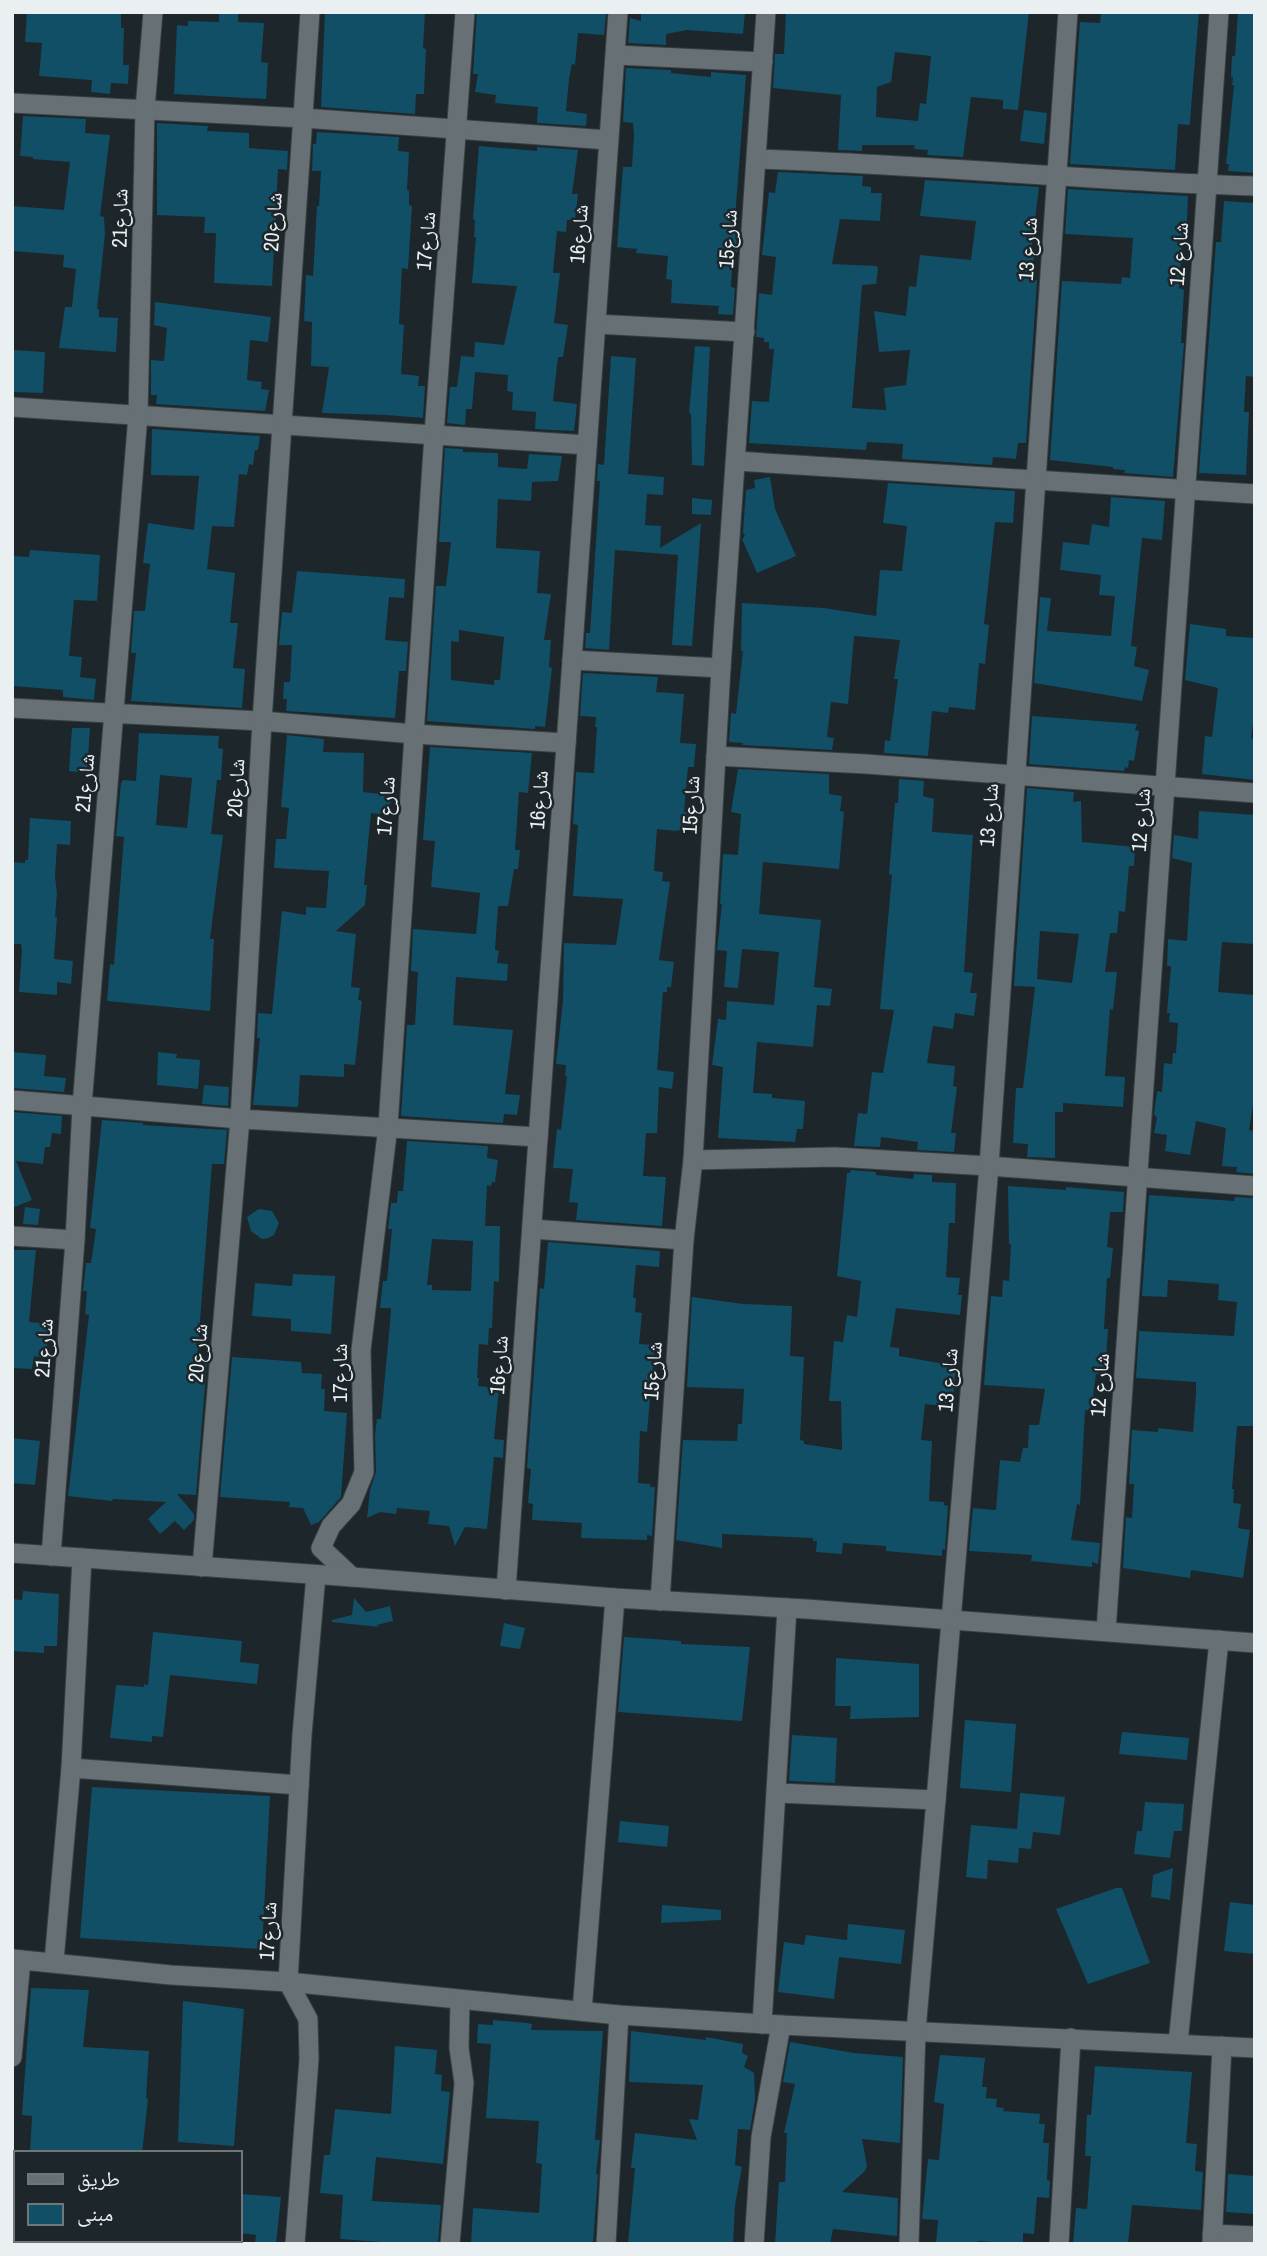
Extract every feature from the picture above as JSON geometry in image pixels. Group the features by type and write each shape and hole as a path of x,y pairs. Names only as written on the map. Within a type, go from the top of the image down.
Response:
{"street":[{"name":"شارع21","path":"51,1556 75,1240 82,1106 138,415 145,109 153,12"},
{"name":"شارع20","path":"202,1567 240,1119 262,721 310,12"},
{"name":"شارع17","path":"352,1577 321,1548 331,1526 351,1504 364,1472 361,1350 388,1126 465,12"},
{"name":"شارع16","path":"506,1590 618,12"},
{"name":"شارع15","path":"660,1601 684,1240 693,1160 721,668 766,12"},
{"name":"شارع 13","path":"909,2244 916,2031 989,1166 1068,12"},
{"name":"شارع 12","path":"1106,1630 1219,12"},
{"path":"616,55 762,62"},
{"path":"12,103 303,118 608,140"},
{"path":"757,159 1255,186"},
{"path":"596,324 745,332"},
{"path":"12,407 587,445"},
{"path":"736,461 1255,494"},
{"path":"572,660 721,668"},
{"path":"12,708 262,721 566,743"},
{"path":"716,756 866,764 1255,793"},
{"path":"12,1100 240,1119 538,1137"},
{"path":"693,1160 835,1157 1255,1186"},
{"path":"532,1229 684,1240"},
{"path":"12,1236 75,1240"},
{"path":"12,1553 615,1598 1106,1630 1255,1643"},
{"path":"54,1961 71,1768 82,1558"},
{"name":"شارع17","path":"295,2244 309,2059 308,2019 288,1982 299,1785 316,1575"},
{"path":"582,2011 615,1598"},
{"path":"754,2244 771,2024 787,1608"},
{"path":"1178,2043 1219,1640"},
{"path":"71,1768 299,1785"},
{"path":"778,1793 936,1800"},
{"path":"12,2057 17,1959 171,1975 288,1982 619,2015 1255,2048"},
{"path":"450,2244 464,2083 459,2048 460,2000"},
{"path":"606,2244 619,2015"},
{"path":"1059,2244 1072,2038"},
{"path":"1222,2046 1212,2239 1255,2236"}],"building":[{"path":"27,12 121,13 121,28 124,28 123,65 129,65 128,84 111,83 110,94 91,92 92,80 39,76 42,43 25,42"},
{"path":"219,12 238,12 238,22 264,23 261,62 268,63 266,99 174,94 177,25 188,26 188,21 219,22"},
{"path":"325,12 425,12 424,94 416,94 415,114 321,107"},
{"path":"477,12 606,14 604,35 578,33 575,65 572,64 569,79 566,111 587,114 586,126 537,123 538,107 495,103 496,95 475,92 478,74 473,74"},
{"path":"641,12 745,12 743,34 687,30 666,34 666,45 628,43 630,18 641,21"},
{"path":"786,12 1029,12 1018,110 1003,109 1003,100 971,97 963,157 927,155 928,150 914,149 915,145 862,145 862,151 838,150 841,95 773,88 775,54 784,54","holes":["895,52 931,56 926,104 920,103 918,121 876,117 877,87 891,82"]},
{"path":"1101,12 1199,12 1190,125 1178,124 1175,170 1070,164 1080,22 1100,23"},
{"path":"1238,12 1255,12 1255,173 1228,171 1229,164 1226,164 1234,85 1231,77 1232,56 1235,56"},
{"path":"626,68 671,70 671,73 711,77 711,72 746,75 734,231 739,232 737,252 733,252 733,315 718,314 719,306 671,303 672,280 666,279 668,256 636,253 637,249 617,247 623,167 632,167 634,135 633,123 623,122"},
{"path":"1024,110 1047,113 1044,144 1020,141"},
{"path":"23,116 86,119 85,133 110,135 100,216 104,217 105,234 97,309 99,317 118,318 116,352 59,348 65,307 72,307 76,269 63,267 64,255 12,251 12,206 64,210 70,162 20,156"},
{"path":"157,123 208,126 207,131 249,133 249,148 288,151 287,170 278,169 272,286 214,283 216,233 204,233 205,217 157,215"},
{"path":"317,132 399,137 398,151 409,152 407,190 409,205 412,206 408,269 402,268 399,324 404,325 401,374 419,376 418,386 425,386 423,418 322,413 329,367 311,366 312,322 304,321 306,275 313,276 319,206 321,171 312,171 313,144 316,144"},
{"path":"479,146 537,151 537,147 578,150 572,194 578,194 575,220 567,220 566,232 557,231 553,273 560,273 554,323 568,325 563,357 558,357 553,401 577,404 574,431 535,429 536,412 512,410 513,392 507,391 508,375 475,372 472,409 466,409 465,425 447,423 450,387 457,387 461,356 474,357 475,342 504,345 517,286 472,283 476,237 473,219"},
{"path":"778,172 863,176 862,186 871,187 871,193 882,193 880,221 840,219 832,264 877,266 876,284 862,285 852,408 886,410 884,388 906,385 910,350 879,352 874,311 906,316 909,286 916,287 920,255 971,260 976,221 920,216 925,180 1039,187 1031,250 1035,250 1031,279 1037,280 1026,443 1018,443 1016,459 993,457 992,465 902,459 903,444 867,442 866,450 749,443 752,401 769,402 774,349 769,349 769,342 764,342 764,338 756,337 759,293 772,295 776,257 762,255 769,192 775,193"},
{"path":"1068,189 1188,196 1186,242 1182,242 1179,288 1184,290 1181,343 1184,343 1173,477 1124,473 1125,470 1113,467 1050,460 1062,281 1121,284 1122,277 1130,278 1133,238 1065,234"},
{"path":"1224,201 1255,203 1255,377 1246,376 1244,412 1249,412 1246,475 1199,473 1216,242 1221,242"},
{"path":"155,302 271,317 268,342 250,340 247,380 262,382 261,389 269,390 265,411 156,404 157,395 151,395 151,360 164,361 167,328 154,325"},
{"path":"695,346 710,347 704,466 692,465 689,413"},
{"path":"12,350 45,352 43,393 12,392"},
{"path":"611,356 636,358 628,474 664,477 663,495 647,494 645,525 661,526 660,548 701,523 692,646 672,645 678,555 615,550 609,650 585,648 586,633 590,633 600,481 597,481 598,464 604,465"},
{"path":"152,429 260,436 253,465 249,464 247,475 239,474 234,527 212,526 207,569 235,573 230,623 238,623 233,668 245,669 242,708 131,701 136,653 131,653 134,611 145,611 150,564 143,563 148,523 194,530 199,476 151,475"},
{"path":"445,448 463,449 463,452 498,453 498,467 527,469 529,454 562,456 558,481 532,482 531,501 498,499 496,548 540,551 537,593 551,594 544,640 551,640 549,667 552,668 545,727 535,726 535,729 427,721 436,586 446,586 451,542 439,542","holes":["459,630 504,637 500,680 494,680 494,685 451,680 451,641 459,642"]},
{"path":"770,477 775,509 796,556 757,573 742,539 745,536 746,490 755,488 754,480"},
{"path":"888,483 1015,491 1013,523 995,522 984,624 989,625 985,664 979,663 975,710 949,707 948,713 932,711 928,756 884,753 885,740 890,741 898,679 894,679 900,640 854,636 848,704 831,702 827,737 834,738 832,750 729,742 731,713 736,714 743,651 742,603 824,608 876,616 880,570 902,571 907,526 883,523"},
{"path":"1111,497 1165,501 1162,540 1142,538 1131,646 1137,647 1134,666 1149,670 1142,701 1034,683 1040,597 1051,598 1047,631 1111,636 1115,596 1099,595 1101,575 1060,570 1063,542 1089,545 1092,524 1109,527"},
{"path":"692,498 712,500 711,515 692,514"},
{"path":"30,550 100,555 97,601 74,600 69,656 82,657 80,677 96,679 94,700 63,697 63,690 12,686 12,556 29,557"},
{"path":"297,571 405,579 404,598 389,597 385,640 408,642 406,671 399,671 395,718 286,711 287,699 283,699 284,682 290,682 292,645 279,645 282,612 292,613"},
{"path":"1190,624 1226,629 1226,636 1255,638 1255,709 1251,738 1255,739 1255,780 1202,774 1205,736 1212,737 1218,688 1185,680"},
{"path":"583,673 658,677 656,692 684,694 680,743 696,744 694,767 688,767 684,812 688,812 686,829 657,829 654,871 663,872 662,881 670,882 659,960 674,962 671,987 667,987 667,992 663,992 657,1070 674,1072 672,1089 659,1087 657,1133 646,1133 643,1176 666,1177 662,1226 576,1220 578,1203 569,1202 573,1169 553,1168 557,1129 561,1130 567,1076 566,1065 556,1064 563,1000 564,943 616,945 623,899 573,896 578,825 573,824 576,772 594,773 597,727 596,717 580,716"},
{"path":"1032,716 1137,724 1135,730 1139,731 1134,761 1129,760 1128,768 1125,767 1124,771 1029,764"},
{"path":"72,728 90,728 87,773 69,771"},
{"path":"139,733 219,736 218,748 223,749 221,780 217,780 211,834 223,835 210,939 214,939 210,1011 107,1001 110,964 114,965 124,837 116,836 121,783 123,780 136,781","holes":["160,775 192,778 187,828 156,825"]},
{"path":"287,735 324,739 323,752 364,753 363,792 391,795 389,815 371,813 364,885 367,885 365,905 336,931 356,934 351,987 360,988 358,1000 362,1001 355,1065 344,1064 344,1077 300,1075 298,1107 253,1105 260,1038 257,1038 258,1013 272,1014 282,911 306,915 306,907 326,908 329,871 274,868 276,839 286,839 289,808 281,807"},
{"path":"430,747 532,753 528,793 519,792 515,850 520,850 518,869 514,869 508,906 498,906 495,950 499,951 497,963 508,964 507,981 456,977 453,1025 513,1030 505,1094 520,1095 517,1115 504,1114 503,1123 401,1116 407,1025 415,1025 418,972 411,971 413,929 476,934 480,893 431,887 435,841 423,840"},
{"path":"738,769 829,774 829,794 842,796 840,811 844,812 839,869 763,862 759,914 821,920 814,987 832,989 830,1006 817,1005 813,1047 757,1042 753,1093 805,1101 803,1129 797,1129 795,1142 718,1138 723,1067 712,1065 718,1019 726,1020 727,1001 774,1005 779,952 742,949 738,988 724,987 727,951 717,950 722,904 723,854 738,855 741,814 731,812"},
{"path":"899,779 924,781 923,796 934,799 932,832 973,835 964,972 973,973 970,993 977,993 974,1016 955,1013 953,1029 933,1026 927,1063 955,1066 953,1086 957,1087 951,1133 956,1133 954,1152 917,1150 918,1142 881,1137 880,1147 854,1146 858,1113 867,1114 872,1072 883,1073 894,1010 880,1009 892,875 889,874"},
{"path":"1027,788 1074,792 1073,802 1081,801 1082,842 1135,847 1134,866 1129,866 1125,912 1119,911 1117,933 1110,933 1105,972 1117,972 1113,1010 1110,1009 1105,1076 1125,1077 1123,1107 1063,1103 1063,1112 1055,1112 1055,1158 1027,1157 1028,1144 1013,1143 1016,1088 1023,1088 1035,987 1014,986","holes":["1040,931 1079,934 1072,983 1037,979"]},
{"path":"1199,811 1255,815 1255,944 1222,942 1218,992 1255,995 1255,1093 1249,1130 1255,1131 1255,1174 1236,1172 1237,1167 1222,1166 1226,1128 1196,1121 1190,1155 1165,1151 1167,1135 1154,1133 1157,1091 1162,1092 1164,1063 1172,1064 1173,1053 1176,1053 1178,1023 1169,1022 1170,1013 1167,1013 1171,966 1167,966 1168,939 1187,941 1192,863 1172,858 1174,835 1198,839"},
{"path":"30,818 71,821 70,845 57,844 54,959 73,961 71,984 57,982 57,995 19,992 22,949 21,944 12,944 12,862 25,863 25,860 28,860"},
{"path":"12,1052 46,1055 44,1076 66,1078 64,1092 12,1088"},
{"path":"158,1052 177,1054 176,1058 200,1060 198,1089 157,1085"},
{"path":"204,1085 229,1087 228,1106 202,1104"},
{"path":"12,1112 62,1116 61,1134 52,1133 50,1147 45,1147 43,1164 16,1161 32,1200 12,1208"},
{"path":"102,1120 227,1130 224,1164 212,1164 197,1360 207,1361 196,1495 177,1494 194,1514 194,1520 184,1530 175,1521 160,1534 148,1519 166,1502 112,1501 68,1496 89,1315 85,1314 87,1291 83,1291 86,1263 91,1263 96,1229 90,1228"},
{"path":"407,1141 488,1146 487,1158 498,1160 495,1182 492,1182 491,1186 487,1185 485,1226 500,1226 499,1282 494,1281 492,1328 489,1328 488,1345 479,1344 477,1378 478,1386 499,1388 494,1439 504,1440 503,1458 494,1457 487,1529 465,1527 455,1546 449,1526 428,1524 430,1511 397,1508 396,1514 380,1512 367,1518 370,1490 376,1472 375,1434 377,1419 381,1419 390,1323 391,1308 380,1308 383,1281 387,1281 392,1229 388,1229 391,1203 397,1203 398,1191 403,1191","holes":["432,1239 473,1241 471,1291 432,1290 432,1285 427,1285"]},
{"path":"851,1170 913,1179 914,1174 932,1175 932,1182 956,1183 955,1223 949,1223 946,1277 960,1278 960,1315 896,1308 890,1347 899,1348 899,1356 956,1366 952,1407 925,1404 921,1440 932,1441 929,1501 944,1502 944,1505 948,1506 945,1550 942,1549 942,1556 886,1551 886,1546 843,1543 842,1554 816,1552 817,1541 813,1541 813,1538 722,1534 722,1548 676,1540 683,1440 737,1441 738,1424 742,1424 744,1389 687,1387 692,1297 743,1304 792,1306 790,1356 804,1357 800,1440 804,1441 804,1444 842,1450 841,1401 829,1401 834,1341 843,1342 847,1315 857,1317 861,1281 837,1276 847,1173"},
{"path":"1008,1186 1124,1192 1123,1212 1110,1212 1107,1247 1113,1248 1110,1278 1107,1278 1105,1374 1096,1374 1091,1411 1085,1410 1080,1505 1077,1504 1071,1540 1100,1543 1098,1564 1092,1562 1092,1567 1031,1561 1032,1555 969,1551 973,1508 996,1510 1000,1460 1020,1462 1023,1448 1028,1448 1029,1425 1039,1425 1045,1389 984,1385 991,1296 1002,1297 1003,1280 1009,1281 1011,1245"},
{"path":"1149,1195 1234,1201 1235,1197 1255,1198 1255,1426 1237,1426 1232,1489 1233,1503 1241,1504 1238,1528 1250,1530 1243,1578 1191,1570 1190,1578 1123,1568 1126,1517 1132,1518 1134,1484 1129,1484 1132,1430 1158,1432 1158,1428 1193,1432 1196,1393 1196,1382 1136,1378 1139,1331 1234,1336 1237,1302 1218,1300 1219,1284 1168,1280 1167,1297 1142,1296"},
{"path":"25,1207 40,1209 38,1225 23,1224"},
{"path":"259,1209 272,1211 279,1223 274,1235 268,1238 262,1239 251,1231 247,1217"},
{"path":"548,1242 660,1251 659,1267 636,1265 633,1298 636,1298 635,1312 642,1313 639,1344 655,1345 647,1432 640,1431 638,1483 655,1487 652,1536 647,1535 647,1540 581,1538 582,1523 532,1520 533,1504 528,1503 531,1469 527,1468 540,1288 544,1289"},
{"path":"12,1250 36,1250 29,1322 49,1324 46,1358 34,1356 32,1369 12,1368"},
{"path":"293,1274 335,1276 331,1334 291,1331 291,1319 252,1316 255,1283 292,1286"},
{"path":"232,1357 301,1362 302,1373 322,1374 321,1389 325,1389 324,1411 347,1413 341,1497 319,1522 311,1525 303,1508 289,1507 290,1502 220,1497"},
{"path":"12,1438 40,1441 35,1485 12,1483"},
{"path":"23,1591 59,1594 57,1646 44,1646 44,1653 12,1651 12,1599 22,1600"},
{"path":"354,1598 366,1612 390,1606 393,1621 377,1625 379,1627 332,1622 352,1615"},
{"path":"504,1623 525,1628 520,1649 500,1646"},
{"path":"153,1632 242,1641 240,1662 259,1664 257,1684 170,1675 163,1737 152,1736 152,1742 110,1738 116,1685 148,1685"},
{"path":"624,1637 681,1641 681,1644 750,1647 742,1721 618,1712"},
{"path":"836,1658 919,1664 919,1717 850,1719 851,1706 835,1706"},
{"path":"965,1720 1016,1724 1011,1792 960,1788"},
{"path":"1122,1732 1189,1738 1187,1760 1119,1754"},
{"path":"792,1735 837,1738 835,1783 789,1781"},
{"path":"92,1787 270,1796 262,1949 80,1938"},
{"path":"1020,1793 1065,1797 1060,1835 1033,1832 1031,1849 1019,1848 1018,1863 988,1860 987,1879 966,1877 971,1825 1017,1829"},
{"path":"1145,1802 1184,1804 1182,1831 1174,1831 1170,1858 1134,1854 1137,1831 1142,1831"},
{"path":"620,1821 669,1826 667,1847 618,1842"},
{"path":"1173,1868 1170,1900 1151,1897 1153,1875"},
{"path":"1122,1888 1150,1963 1088,1984 1056,1909"},
{"path":"1230,1902 1255,1905 1255,1954 1224,1951"},
{"path":"662,1905 721,1910 721,1920 661,1923"},
{"path":"848,1924 905,1930 901,1964 839,1957 834,1999 778,1992 784,1942 804,1945 806,1935 847,1940"},
{"path":"31,1988 89,1990 83,2047 149,2051 148,2099 142,2151 30,2151 32,2116 22,2115"},
{"path":"183,2001 244,2009 234,2146 178,2142"},
{"path":"493,2020 532,2024 531,2030 603,2031 595,2140 600,2140 593,2244 471,2244 473,2208 539,2213 542,2164 536,2163 539,2121 486,2118 491,2044 477,2043 478,2024 493,2025"},
{"path":"631,2031 706,2040 706,2037 743,2044 742,2053 748,2056 744,2067 754,2073 755,2100 750,2130 738,2129 735,2165 742,2167 735,2205 733,2244 628,2244 635,2168 631,2168 635,2133 697,2140 689,2119 698,2120 703,2085 629,2082"},
{"path":"790,2042 854,2053 903,2057 900,2143 862,2139 867,2166 842,2192 898,2198 897,2236 833,2229 830,2244 775,2244 779,2182 785,2182 787,2133 784,2133 795,2084 783,2082"},
{"path":"395,2046 437,2050 435,2074 442,2075 441,2091 450,2092 443,2164 376,2157 372,2201 441,2205 438,2244 381,2244 340,2239 343,2195 320,2193 324,2155 330,2155 335,2109 391,2114"},
{"path":"940,2055 985,2058 982,2087 987,2087 986,2098 997,2099 996,2107 1004,2108 1003,2111 1040,2114 1039,2124 1045,2124 1043,2143 1049,2143 1049,2198 1037,2197 1034,2234 1023,2233 1023,2244 978,2241 978,2244 936,2244 938,2220 922,2219 928,2159 939,2160 944,2104 934,2102"},
{"path":"1095,2066 1192,2072 1186,2143 1197,2144 1195,2171 1203,2172 1201,2210 1132,2205 1128,2244 1073,2244 1076,2208 1087,2209 1091,2156 1085,2156 1087,2115 1091,2115"},
{"path":"1228,2174 1255,2176 1255,2214 1226,2212"},
{"path":"242,2194 281,2197 276,2244 255,2244 256,2235 242,2233"}]}
